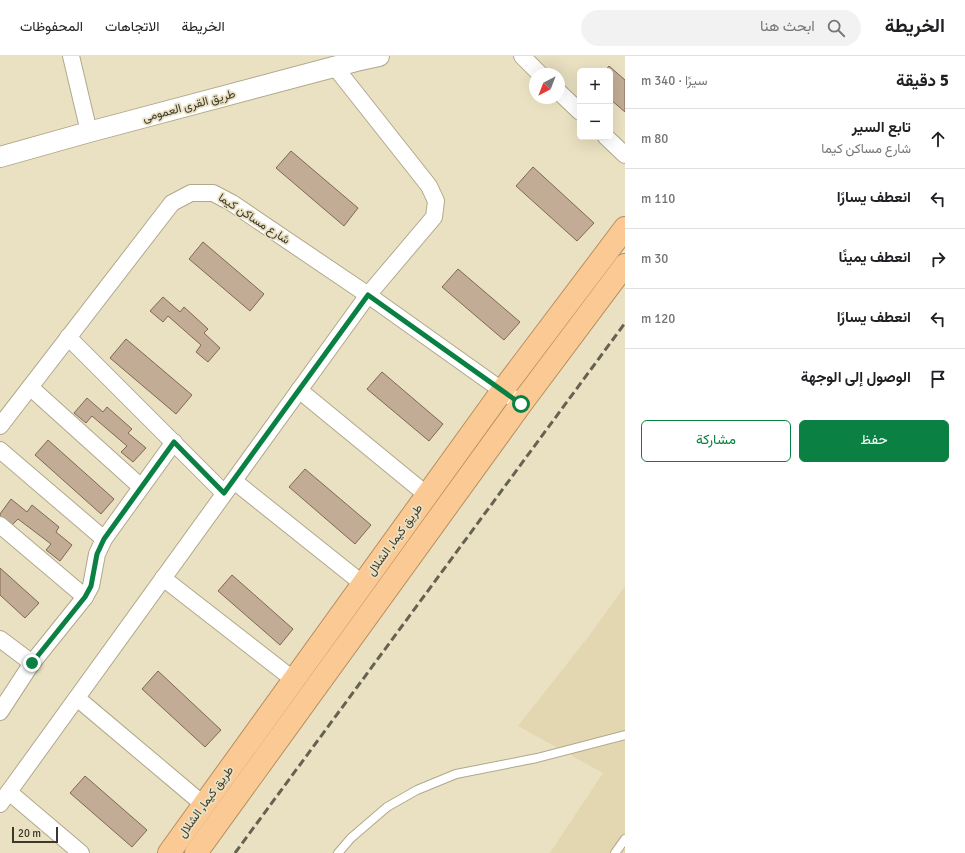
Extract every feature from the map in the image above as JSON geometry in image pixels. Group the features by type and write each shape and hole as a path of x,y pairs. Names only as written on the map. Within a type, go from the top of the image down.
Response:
{"highway":[{"name":"طريق كيما, الشلال","path":"168,853 502,391 625,228"},
{"name":"طريق كيما, الشلال","path":"196,853 521,404 625,265"}],"street":[{"path":"71,56 89,130"},
{"name":"طريق القرى العمومى","path":"0,157 89,130 335,67 354,59 379,56"},
{"path":"522,56 534,68"},
{"path":"81,853 4,798 368,295 434,217 436,201 429,186 335,67"},
{"path":"565,98 577,109"},
{"path":"609,140 625,155"},
{"name":"شارع مساكن كيما","path":"3,414 30,386 172,203 191,193 213,193 232,203 368,295 521,404"},
{"path":"68,337 174,442 229,487 363,584"},
{"path":"30,386 141,487"},
{"path":"299,390 427,495"},
{"path":"0,712 32,663 85,597 91,586 97,554 104,539 174,442"},
{"path":"0,450 104,539"},
{"path":"0,525 85,597"},
{"path":"163,578 294,680"},
{"path":"0,639 32,663"},
{"path":"77,698 204,805"}],"lane":[{"path":"338,853 351,838 387,807 417,790 456,774 537,758 625,734"},
{"path":"615,853 625,839"}],"shaded area":[{"path":"625,586 625,853 550,853 603,773 518,726 589,636"}],"building":[{"path":"613,70 625,80 625,112 613,102"},
{"path":"291,151 358,208 344,226 276,168"},
{"path":"533,167 594,223 577,241 516,186"},
{"path":"203,242 264,294 250,311 189,259"},
{"path":"458,269 520,322 504,340 442,287"},
{"path":"163,297 180,312 184,307 208,329 204,333 220,348 208,362 196,352 201,345 168,316 163,322 150,311"},
{"path":"126,339 192,395 176,414 110,358"},
{"path":"382,372 443,424 429,441 367,389"},
{"path":"87,398 103,412 107,407 132,429 128,433 146,448 133,462 121,452 127,446 92,416 86,423 74,413"},
{"path":"48,440 114,499 101,514 35,455"},
{"path":"305,469 371,525 355,544 289,487"},
{"path":"11,499 27,512 32,505 59,527 56,532 72,545 60,561 46,550 51,544 18,519 11,526 0,518 0,514"},
{"path":"0,568 39,603 25,618 0,595"},
{"path":"232,575 293,629 280,645 218,591"},
{"path":"158,671 221,730 205,747 142,689"},
{"path":"85,776 147,830 132,847 70,793"}],"railway":[{"path":"235,853 625,323"}],"route":[{"path":"32,663 85,597 91,586 97,554 104,539 174,442 224,493 368,295 521,404"}]}
